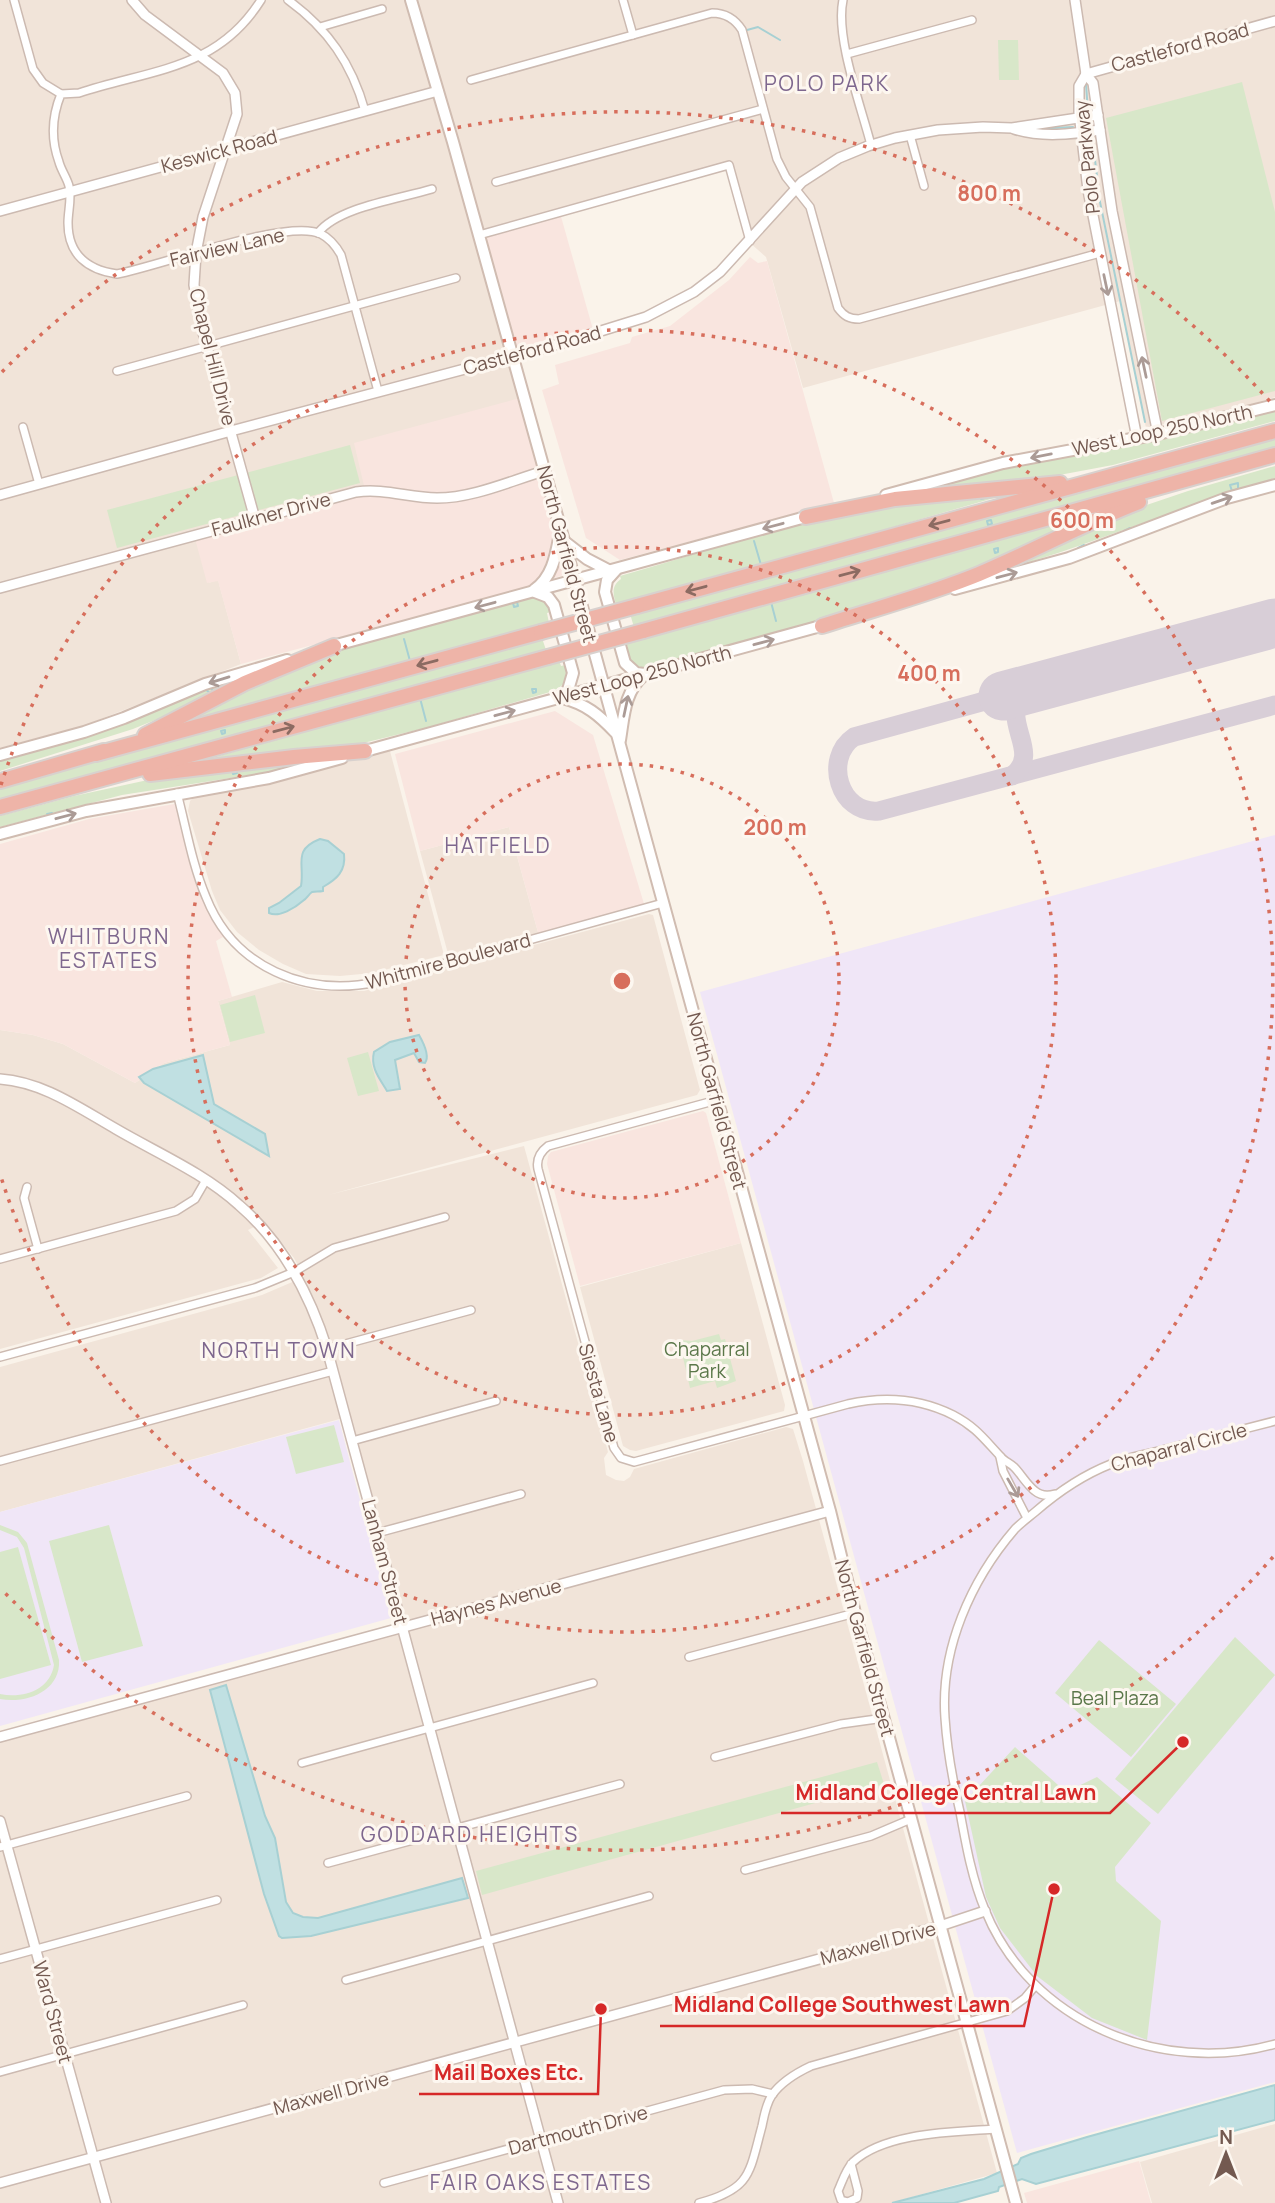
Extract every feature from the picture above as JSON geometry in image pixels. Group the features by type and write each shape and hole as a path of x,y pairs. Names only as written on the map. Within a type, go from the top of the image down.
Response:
{"highway":[{"path":"0,781 1275,431"},
{"path":"0,807 1275,455"},
{"path":"806,517 895,499 1068,482 1123,472"},
{"path":"822,626 921,596 980,573 1186,480"},
{"path":"96,754 153,732 186,712 269,671 334,646"},
{"path":"53,793 128,777 184,769 365,751"}],"main road":[{"name":"North Garfield Street","path":"411,0 439,91 604,685 1016,2203"},
{"name":"West Loop 250 North","path":"0,755 84,732 205,684 614,569 1003,464 1158,434 1275,405"},
{"name":"West Loop 250 North","path":"0,834 86,811 269,778 1069,558 1227,498 1275,485"},
{"path":"530,593 546,578 562,535 589,560 614,569 607,580 605,592 625,663 636,673 646,674"},
{"path":"530,593 545,595 553,602 573,673 568,690 560,697"},
{"path":"619,746 626,699 637,681 646,674"},
{"path":"560,697 582,704 595,712 615,732"}],"street":[{"path":"14,0 36,74 43,83 61,94 79,93 201,57 234,34 253,14 261,0"},
{"name":"Chapel Hill Drive","path":"132,0 145,15 224,75 235,93 237,118 203,217 196,253 194,285 207,346 255,519"},
{"path":"288,0 320,27 345,60 365,111"},
{"path":"623,0 632,34"},
{"path":"843,0 841,28 871,145"},
{"path":"1075,0 1086,74"},
{"path":"320,27 382,9"},
{"path":"471,80 632,34 721,13 737,21 742,30 779,163 786,177 810,207 838,308 843,315 859,319 1100,253"},
{"path":"847,54 972,20"},
{"name":"Castleford Road","path":"1086,74 1275,21"},
{"name":"Polo Parkway","path":"1137,438 1088,190 1079,118 1079,86 1086,74 1093,83 1112,211 1158,434"},
{"name":"Keswick Road","path":"0,211 439,91"},
{"path":"61,94 54,114 54,135 58,161 70,192"},
{"path":"496,181 763,109"},
{"name":"Castleford Road","path":"0,495 624,325 662,310 706,284 750,241 796,188 827,165 871,145 909,135 957,128 1013,128 1098,116"},
{"name":"Castleford Road","path":"1013,128 1022,132 1052,134 1100,130"},
{"path":"909,135 924,187"},
{"path":"479,236 729,165 750,241"},
{"path":"378,391 341,255 330,240 318,233 327,223 348,212 432,189"},
{"name":"Fairview Lane","path":"70,192 68,223 72,244 79,257 97,271 108,274 124,273 270,234 297,231 318,233"},
{"path":"117,371 456,278"},
{"path":"23,427 39,484"},
{"name":"Faulkner Drive","path":"0,588 365,490 394,491 426,498 462,496 544,471"},
{"name":"Whitmire Boulevard","path":"177,793 200,880 219,923 252,958 278,973 308,983 343,987 377,982 663,903"},
{"name":"Lanham Street","path":"0,1079 27,1084 59,1096 206,1180 239,1204 255,1220 275,1243 294,1272 316,1317 327,1349 558,2203"},
{"name":"Siesta Lane","path":"717,1100 548,1146 542,1150 538,1159 537,1167 614,1448 621,1458 634,1462 866,1400 902,1399 941,1410 972,1427 996,1450 1003,1471 1027,1518"},
{"path":"0,1259 176,1211 195,1199 206,1180"},
{"path":"27,1187 24,1198 38,1249"},
{"path":"0,1357 244,1291 294,1272 334,1248 445,1217"},
{"path":"327,1349 471,1310"},
{"path":"0,1461 333,1371"},
{"path":"352,1441 496,1401"},
{"name":"Chaparral Circle","path":"1275,1421 1112,1463 1074,1482 1027,1518 1016,1528 973,1591 960,1621 948,1674 944,1717 972,1872 985,1912 1005,1947 1035,1986 1076,2018 1111,2035 1152,2049 1199,2054 1275,2044"},
{"name":"Siesta Lane","path":"1000,1457 1011,1464 1035,1492 1047,1496 1057,1493"},
{"path":"377,1533 522,1494"},
{"name":"Haynes Avenue","path":"0,1737 830,1511"},
{"path":"689,1657 855,1614"},
{"path":"302,1763 593,1683"},
{"path":"716,1757 841,1724 884,1718"},
{"path":"328,1863 620,1784"},
{"path":"3,1846 187,1796"},
{"path":"745,1870 871,1836 911,1819"},
{"name":"Ward Street","path":"0,1821 3,1846 36,1949 106,2203"},
{"path":"346,1980 649,1896"},
{"path":"0,1959 217,1900"},
{"name":"Maxwell Drive","path":"0,2183 985,1912"},
{"path":"699,2203 722,2197 744,2182 751,2168 767,2105 773,2094 791,2076 811,2066 1007,2011 1025,1998 1035,1986"},
{"path":"0,2072 243,2005"},
{"name":"Dartmouth Drive","path":"384,2183 724,2090 752,2089 773,2094"},
{"path":"851,2164 858,2192 857,2198 848,2202 841,2200 838,2191 851,2164 865,2154 910,2136 996,2129"}],"shaded area":[{"path":"0,0 1275,0 1275,397 1146,428 1120,301 803,388 766,257 749,242 728,168 479,235 524,397 208,583 218,580 241,664 83,726 0,748"},
{"path":"560,213 594,333 513,356 479,235"},
{"path":"750,257 758,263 767,261 834,503 620,560 586,538 542,390 559,384 555,365 630,343 632,337 670,326 729,280"},
{"path":"524,397 573,572 498,596 241,664 218,581 207,583 194,535 365,490 354,443"},
{"path":"555,711 593,735 645,907 539,936 509,827 420,851 395,754"},
{"path":"390,751 444,955 372,973 340,976 306,974 283,964 259,950 237,932 220,910 188,811 190,801 196,795"},
{"path":"180,803 200,880 228,934 216,941 232,997 218,1001 230,1045 164,1063 135,1083 63,1044 33,1035 0,1030 0,844 89,819"},
{"path":"509,827 539,936 450,961 420,851"},
{"path":"1275,835 1275,2082 1017,2153 700,992"},
{"path":"653,915 700,1090 697,1095 328,1195 524,1146 608,1452 604,1458 606,1475 624,1481 634,1469 786,1427 793,1429 997,2173 891,2203 0,2203 0,1736 402,1627 347,1417 0,1512 0,1367 262,1295 304,1277 294,1258 264,1222 248,1230 278,1268 261,1278 0,1349 0,1030 33,1035 63,1044 135,1083 164,1063 230,1045 218,1001 282,982 317,991 364,991"},
{"path":"703,1111 706,1113 741,1243 580,1286 547,1164 548,1156 551,1152"},
{"path":"741,1243 785,1405 784,1411 636,1451 630,1450 623,1446 580,1287"},
{"path":"339,1420 391,1618 0,1726 0,1512"},
{"path":"1275,2124 1275,2203 1152,2203 1140,2162"},
{"path":"1139,2161 1151,2203 1027,2203 1024,2193"}],"green space":[{"path":"998,40 1018,40 1019,80 999,80"},
{"path":"1242,82 1275,212 1275,391 1162,421 1106,118"},
{"path":"1275,410 1275,421 1113,465 1027,481 929,491 1006,468 1191,432"},
{"path":"1275,436 1275,451 634,627 630,614"},
{"path":"350,445 360,483 117,548 107,510"},
{"path":"1275,466 1275,478 1000,571 1126,512"},
{"path":"1001,496 616,604 614,587 621,579 620,576 787,527 889,504"},
{"path":"1092,516 911,596 645,668 632,666 623,649 628,648 626,642 646,636"},
{"path":"533,596 547,603 551,612 547,613 549,623 199,719 196,710 342,648"},
{"path":"542,638 546,650 0,801 0,787"},
{"path":"559,660 561,666 566,665 567,678 563,685 550,692 355,745 212,763 212,758"},
{"path":"256,672 187,707 133,729 0,771 0,760"},
{"path":"290,762 290,765 269,772 122,795 0,827 0,816 74,796 157,778"},
{"path":"255,995 265,1033 230,1042 220,1005"},
{"path":"368,1052 379,1091 358,1096 347,1058"},
{"name":"Chaparral Park","path":"719,1334 721,1340 725,1339 736,1381 717,1388 715,1381 690,1388 679,1340 692,1341"},
{"path":"334,1425 344,1462 296,1474 286,1437"},
{"path":"0,1525 18,1532 27,1543 59,1660 58,1671 48,1687 31,1697 10,1700 0,1699 0,1694 18,1695 34,1691 47,1681 54,1665 24,1548 17,1537 0,1530"},
{"path":"109,1525 143,1646 82,1662 49,1541"},
{"path":"18,1547 51,1665 0,1679 0,1552"},
{"path":"1235,1637 1275,1675 1158,1814 1115,1779"},
{"name":"Beal Plaza","path":"1099,1640 1176,1704 1131,1757 1055,1693"},
{"path":"1015,1747 1066,1792 1097,1777 1151,1823 1115,1867 1116,1881 1161,1921 1147,2040 1092,2018 1037,1976 1000,1928 986,1897 965,1801"},
{"path":"877,1762 884,1784 482,1895 476,1871"}],"water":[{"path":"320,839 328,841 344,854 344,865 340,874 323,887 323,891 312,892 292,909 277,914 269,913 269,908 301,886 303,853 311,843"},
{"path":"419,1035 426,1053 425,1063 419,1062 414,1053 395,1060 400,1089 387,1091 375,1068 374,1052 390,1042"},
{"path":"203,1055 214,1104 265,1134 269,1156 144,1083 139,1077 153,1069"},
{"path":"226,1685 265,1816 275,1838 286,1902 293,1913 318,1918 462,1878 468,1898 311,1936 279,1936 264,1894 210,1690"},
{"path":"1275,2085 1275,2120 1036,2184 1022,2179 999,2187 998,2191 954,2203 892,2203 984,2179 1018,2164 1021,2158 1031,2154"}],"waterway":[{"path":"747,30 758,27 780,40"},
{"path":"1086,84 1088,112"},
{"path":"1035,129 1073,127"},
{"path":"1093,143 1100,202 1145,422"},
{"path":"1238,483 1238,489 1232,491 1230,485 1238,483"},
{"path":"984,495 985,498 981,499 980,496 984,495"},
{"path":"991,520 992,524 988,525 987,521 991,520"},
{"path":"1124,531 1130,528"},
{"path":"754,541 761,565"},
{"path":"1078,548 1084,545"},
{"path":"998,548 998,552 995,553 994,549 998,548"},
{"path":"517,602 518,606 514,607 513,603 517,602"},
{"path":"771,602 776,621"},
{"path":"404,639 410,661"},
{"path":"211,687 213,692 205,689 211,687"},
{"path":"532,689 536,689 536,692 533,693 532,689"},
{"path":"420,698 426,721"},
{"path":"225,730 225,733 222,734 221,731 225,730"},
{"path":"232,770 236,770 237,773 233,774 232,770"},
{"path":"47,814 52,813"}],"taxiway":[{"path":"1012,776 1021,766 1024,755 1016,710 1020,699 1031,688"},
{"path":"1003,696 854,737 839,758 838,771 845,795 865,810 879,811 1275,705"}],"runway":[{"path":"1003,696 1275,623"}],"place":[{"name":"Midland College Central Lawn","path":"1183,1742"},
{"name":"Midland College Southwest Lawn","path":"1054,1889"},
{"name":"Mail Boxes Etc.","path":"601,2009"}],"district":[{"name":"POLO PARK","path":"827,83"},
{"name":"HATFIELD","path":"498,845"},
{"name":"WHITBURN ESTATES","path":"109,948"},
{"name":"NORTH TOWN","path":"279,1350"},
{"name":"GODDARD HEIGHTS","path":"470,1834"},
{"name":"FAIR OAKS ESTATES","path":"541,2182"}]}
